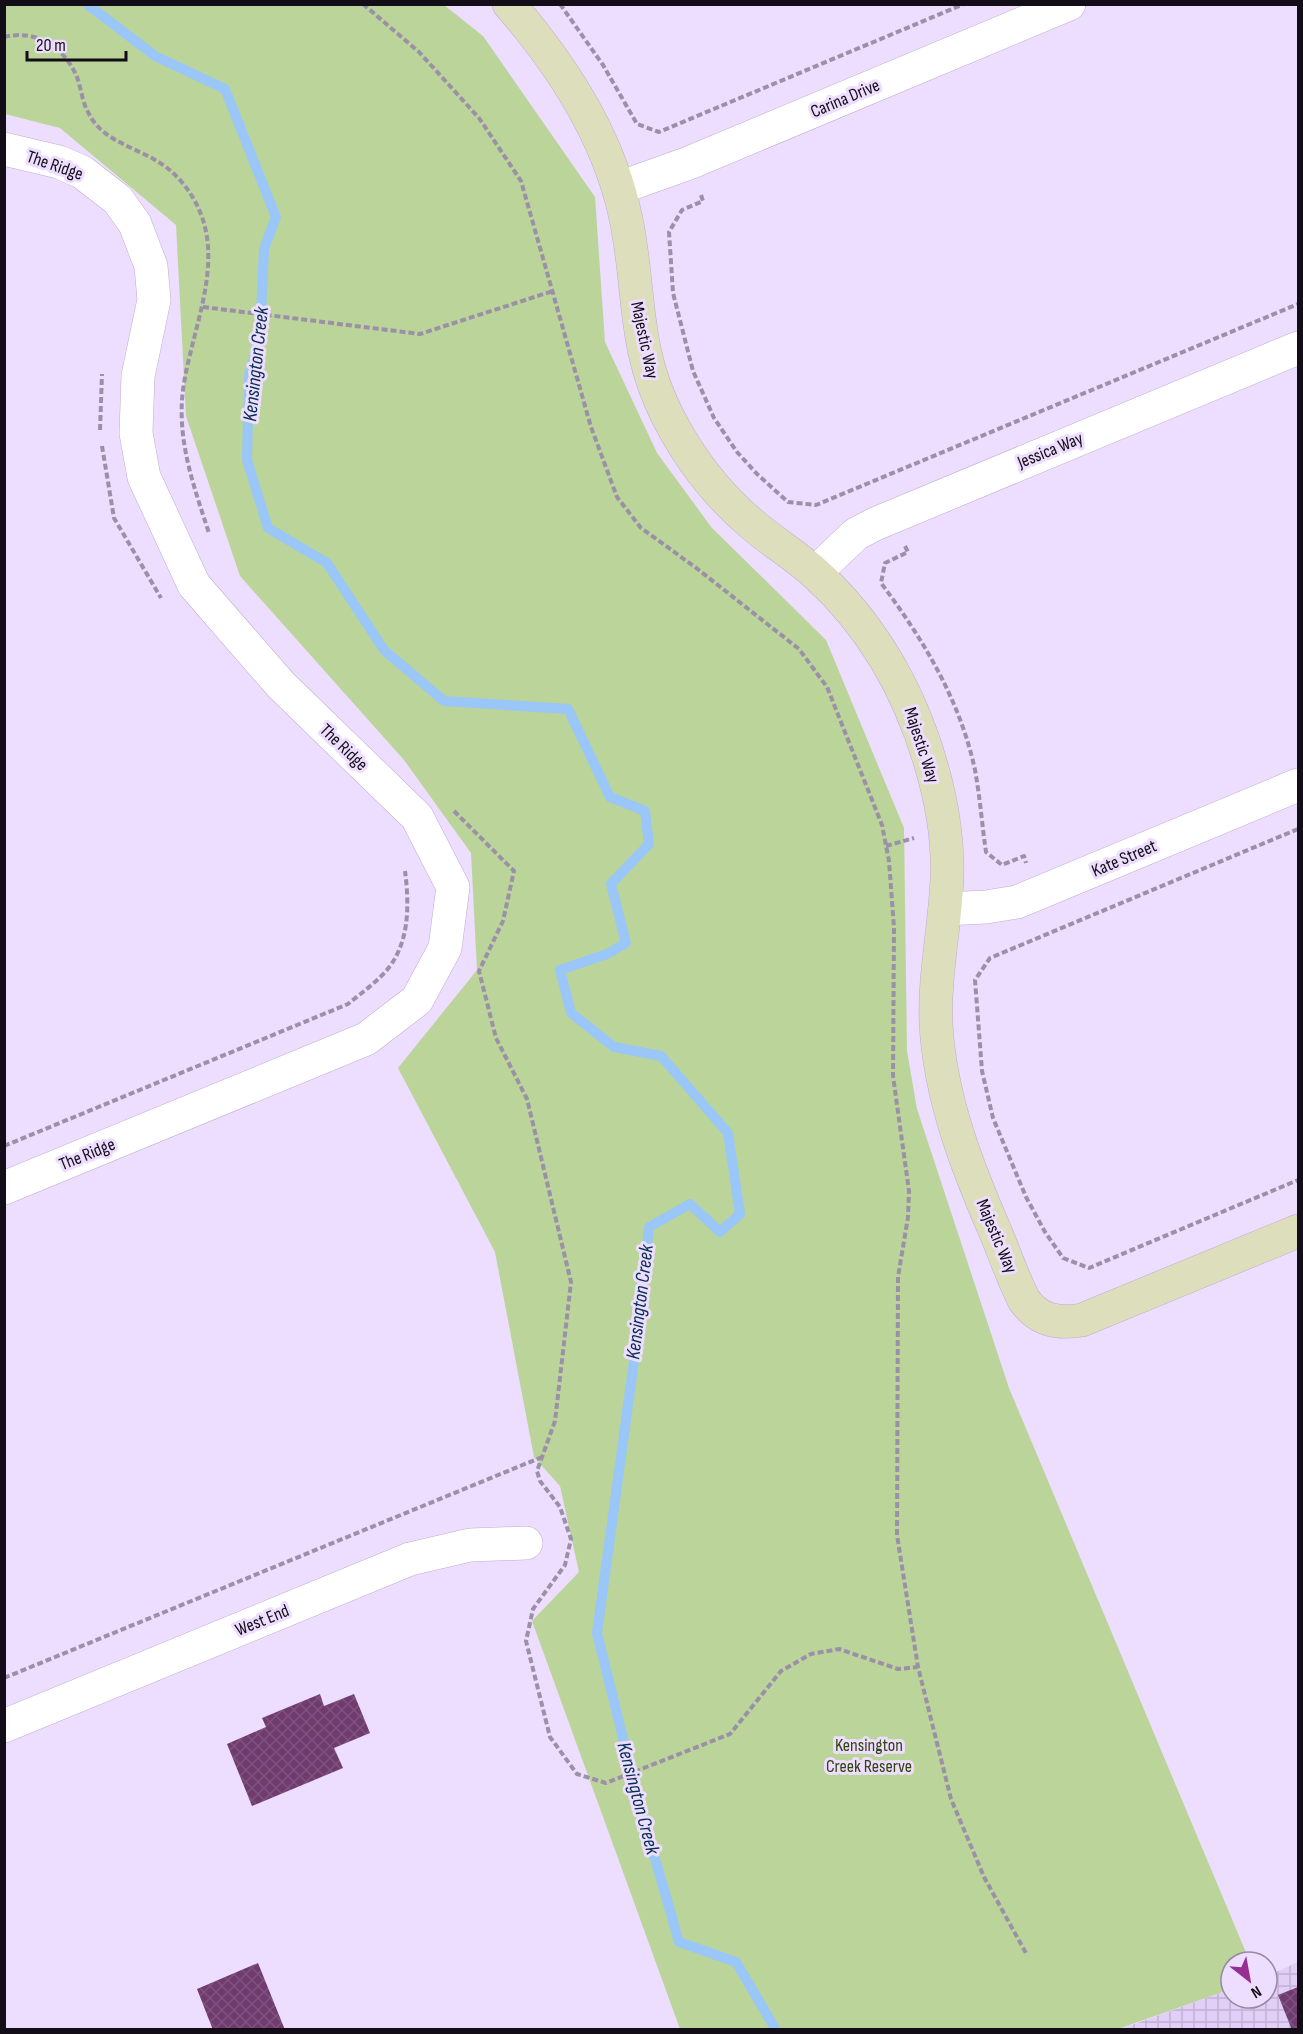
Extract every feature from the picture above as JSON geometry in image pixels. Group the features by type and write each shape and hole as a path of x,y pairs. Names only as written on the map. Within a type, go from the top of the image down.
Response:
{"street":[{"name":"Majestic Way","path":"509,4 548,56 585,112 604,148 619,188 627,223 642,342 651,378 668,417 691,456 716,489 748,521 815,573 842,600 875,643 910,705 932,766 939,801 947,871 938,964 936,1016 946,1092 960,1142 980,1196 1018,1287 1033,1311 1057,1322 1082,1320 1299,1232"},
{"name":"Carina Drive","path":"619,188 688,163 1069,4"},
{"name":"The Ridge","path":"4,149 59,162 82,172 118,200 135,224 143,239 151,266 154,300 138,376 136,433 144,477 194,585 281,686 417,817 453,887 445,948 417,1000 366,1039 4,1188"},
{"name":"Jessica Way","path":"815,573 856,534 875,524 1299,348"},
{"name":"Kate Street","path":"945,909 986,907 1017,902 1299,785"},
{"name":"West End","path":"4,1726 411,1559 470,1545 526,1542"}],"path":[{"path":"363,4 419,52 479,118 521,182 591,428 617,497 641,528 695,567 799,650 827,687 882,825 889,861 894,928 893,1076 909,1191 908,1217 897,1277 897,1535 918,1667 951,1799 984,1877 1027,1955"},
{"path":"560,4 603,65 637,124 658,132 964,4"},
{"path":"669,232 673,293 687,355 700,388 714,418 737,452 772,489 788,502 816,505 1299,304"},
{"path":"203,307 420,334 553,291"},
{"path":"101,434 100,387 104,368"},
{"path":"102,444 114,518 150,583 167,606"},
{"path":"881,583 885,563 908,552 901,537"},
{"path":"1299,829 990,958 975,980 982,1071 993,1118 1035,1216 1063,1258 1089,1268 1299,1180"},
{"path":"4,1146 348,1004 390,966 403,936 410,905 405,869"},
{"path":"4,1678 542,1457"},
{"path":"537,1471 540,1481 560,1507 571,1539 565,1565 533,1609 526,1641 550,1737 577,1774 606,1783 730,1734 781,1671 811,1654 838,1649 898,1669 918,1667"}],"shaded area":[{"path":"1298,1962 1298,2029 1118,2030 1219,1993 1219,2010 1279,2010 1279,1971"}],"green space":[{"name":"Kensington Creek Reserve","path":"5,4 444,5 483,36 595,197 605,342 657,453 712,528 826,640 904,828 907,1051 917,1109 1009,1388 1245,1950 1219,1950 1219,1993 1118,2029 680,2029 532,1621 579,1572 560,1486 534,1457 495,1252 398,1068 477,970 471,853 404,760 240,576 186,416 176,225 60,128 5,114"}],"building":[{"path":"320,1694 324,1706 354,1694 370,1733 334,1748 343,1768 252,1806 227,1744 266,1727 262,1718"},
{"path":"258,1963 285,2030 213,2030 197,1989"},
{"path":"1298,1987 1298,2030 1292,2030 1279,1995"}],"waterway":[{"name":"Kensington Creek","path":"87,4 155,56 225,89 276,217 264,249 260,335 249,376 247,460 268,528 327,563 384,650 444,701 568,709 610,797 645,811 649,844 611,884 626,943 607,954 560,970 571,1013 614,1047 661,1056 728,1133 740,1214 720,1232 690,1204 649,1227 634,1361 597,1633 638,1799 679,1942 736,1962 776,2030"}]}
